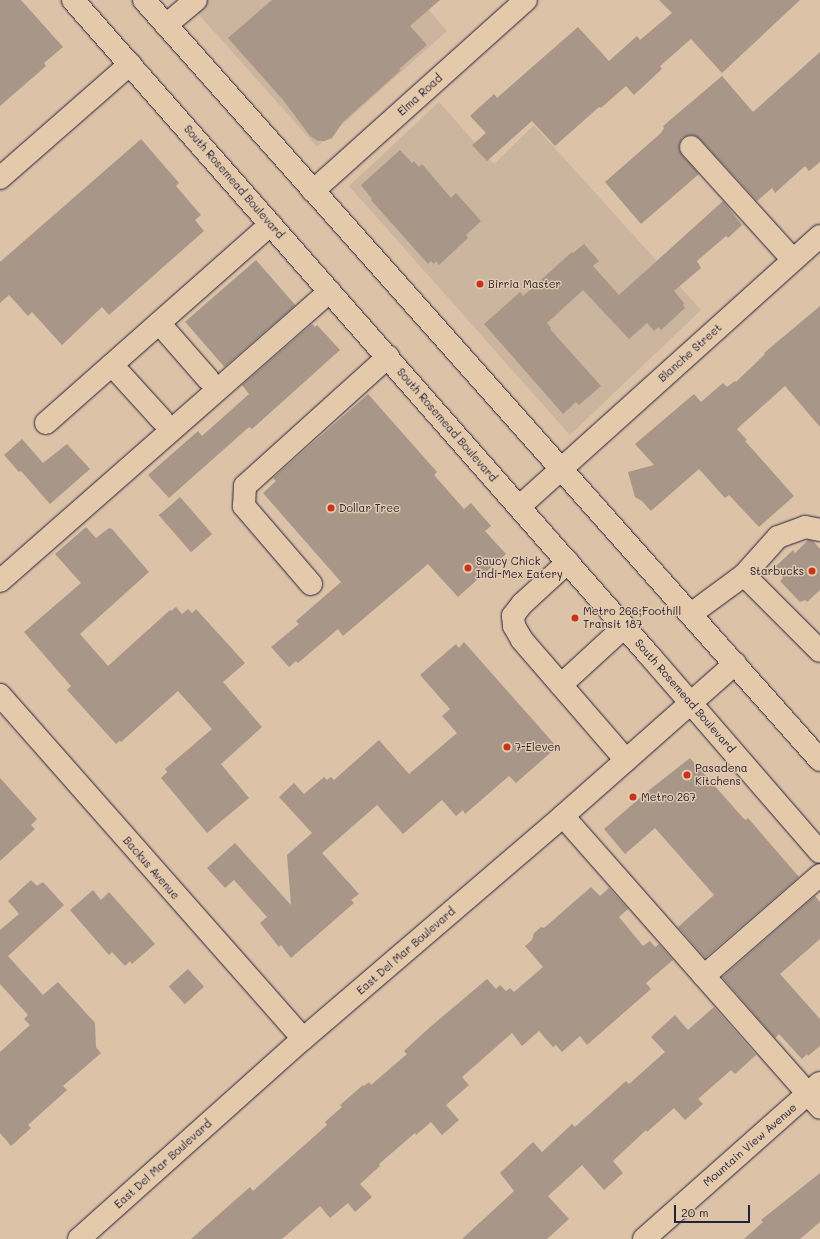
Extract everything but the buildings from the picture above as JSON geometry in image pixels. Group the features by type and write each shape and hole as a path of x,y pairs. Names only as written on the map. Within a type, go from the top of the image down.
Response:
{"main road":[{"name":"South Rosemead Boulevard","path":"73,0 568,562 820,852"},
{"path":"144,0 735,664 820,757"},
{"path":"166,25 196,0"},
{"name":"Elma Road","path":"313,191 526,0"},
{"path":"0,178 130,64"},
{"path":"691,147 793,260"},
{"path":"46,423 271,224"},
{"name":"Blanche Street","path":"519,507 820,236"},
{"path":"0,581 330,291"},
{"path":"159,324 208,379"},
{"path":"311,584 244,506 246,486 388,357"},
{"path":"112,365 162,420"},
{"path":"691,614 744,575 778,538 805,527 820,530"},
{"path":"568,562 522,604 513,616 514,626 522,640 626,760"},
{"path":"744,575 820,651"},
{"path":"561,685 624,627"},
{"name":"East Del Mar Boulevard","path":"79,1239 303,1039 563,816 735,664"},
{"name":"Backus Avenue","path":"3,705 303,1039"},
{"path":"563,816 704,976 816,1095"},
{"path":"704,976 820,875"},
{"name":"Mountain View Avenue","path":"644,1239 816,1095"}],"shaded area":[{"path":"186,0 420,0 447,31 317,147"},
{"path":"439,102 494,164 534,125 701,310 570,435 349,186"}],"place":[{"name":"Birria Master","path":"480,284"},
{"name":"Dollar Tree","path":"331,508"},
{"name":"Saucy Chick Indi-Mex Eatery","path":"468,568"},
{"name":"Starbucks","path":"812,571"},
{"name":"Metro 266;Foothill Transit 187","path":"575,618"},
{"name":"7-Eleven","path":"507,747"},
{"name":"Pasadena Kitchens","path":"687,775"},
{"name":"Metro 267","path":"633,797"}]}
